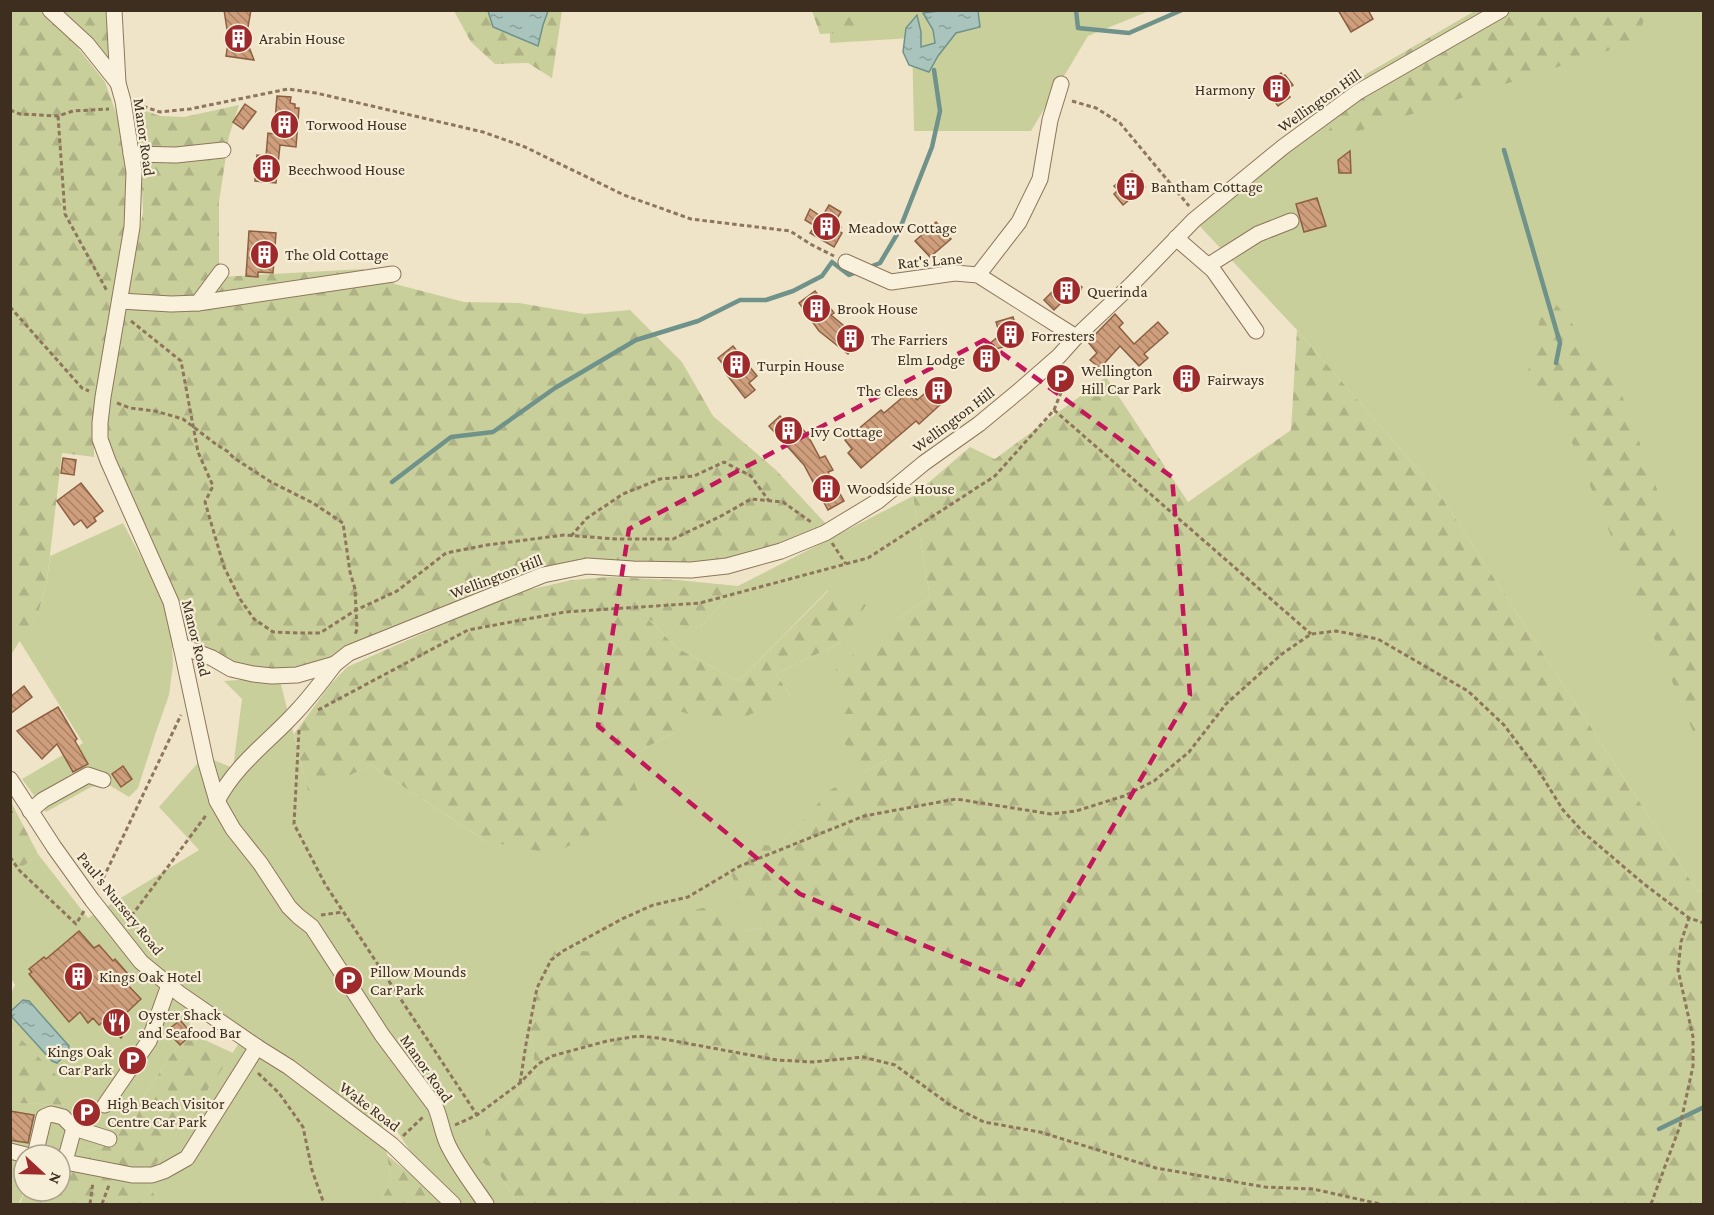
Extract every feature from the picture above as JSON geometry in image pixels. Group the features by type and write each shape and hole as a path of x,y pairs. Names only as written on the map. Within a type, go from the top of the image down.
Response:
{"street":[{"path":"50,10 87,44 118,83"},
{"name":"Manor Road","path":"114,10 118,83 124,106 134,172 132,227 103,397 100,439 108,462 171,602 206,763 217,801 233,829 266,860 289,907 312,927 382,1035 435,1106 448,1147 486,1204"},
{"name":"Wellington Hill","path":"217,801 242,764 297,712 335,664 349,653 543,575 587,566 691,570 726,566 781,550 825,533 878,501 924,463 979,424 1059,356 1198,216 1283,147 1358,92 1502,10"},
{"path":"978,275 1019,222 1040,179 1050,120 1059,91"},
{"path":"131,154 176,155 223,150"},
{"path":"1209,265 1258,234 1291,221"},
{"path":"1176,238 1209,265 1256,331"},
{"name":"Rat's Lane","path":"846,262 891,282 955,273 978,275 1076,337"},
{"path":"198,303 221,272"},
{"path":"119,306 198,303 393,274"},
{"name":"Wellington Hill","path":"181,646 212,658 231,669 253,674 297,675 335,664"},
{"path":"30,811 43,800 88,775 103,780"},
{"name":"Paul's Nursery Road","path":"10,779 92,900 141,963 257,1047"},
{"path":"105,1105 149,1041 169,985"},
{"path":"72,1163 132,1175 152,1175 187,1158 257,1047"},
{"name":"Wake Road","path":"257,1047 289,1067 392,1145 453,1204"},
{"path":"38,1143 44,1117 51,1114 63,1117 74,1128 109,1139"},
{"path":"69,1143 74,1128"}],"path":[{"path":"10,110 20,114 58,116 73,111 146,106 160,112 190,109 288,89 316,93 483,132 525,147 624,195 662,209 691,219 790,231 846,262"},
{"path":"1059,91 1096,108 1119,123 1198,216"},
{"path":"58,116 65,214 119,306 181,361 198,452 213,486 205,502 224,567 240,599 254,619 273,632 320,633 356,610 397,591 446,553 488,545 571,536 673,539 751,500 783,502 825,533 846,564"},
{"path":"10,307 82,388 130,408 183,418 234,458 271,482 313,503 343,523 350,572 355,589 357,629 349,653"},
{"path":"309,715 468,630 566,612 700,603 868,558 994,476 1054,410 1066,380 1059,356"},
{"path":"1054,410 1311,634"},
{"path":"571,536 587,518 623,494 660,479 694,476 724,462 751,476 769,501"},
{"path":"520,1083 537,988 551,960 563,951 653,905 688,897 740,866 864,816 956,799 1051,814 1076,811 1124,796 1154,781 1189,752 1226,704 1282,654 1311,634 1336,631 1378,639 1468,692 1503,726 1540,773 1563,810 1584,833 1644,884 1689,918 1704,923"},
{"path":"10,857 19,870 76,924 92,900 191,693"},
{"path":"300,720 294,824 325,884 477,1115"},
{"path":"118,934 217,801"},
{"path":"317,915 343,912"},
{"path":"1651,1204 1680,1126 1693,1066 1693,1037 1678,970 1681,942 1689,918"},
{"path":"442,1131 477,1115 520,1083 538,1064 552,1056 607,1041 638,1036 777,1060 813,1062 863,1057 895,1065 950,1105 984,1122 1040,1132 1156,1168 1265,1187 1313,1189 1363,1203 1380,1204"},
{"path":"241,1072 257,1072 279,1094 303,1127 312,1170 324,1204"},
{"path":"392,1145 435,1106"},
{"path":"90,1204 95,1168"},
{"path":"102,1204 113,1172"}],"highlighted area":[{"path":"984,340 1172,477 1190,695 1020,985 800,894 598,726 629,529"}],"green space":[{"path":"39,10 71,39 105,82 121,127 133,190 94,423 94,457 62,453 47,580 39,610 11,655 10,11"},
{"path":"57,11 106,11 109,62"},
{"path":"454,11 562,11 552,78 528,63 495,64 471,42"},
{"path":"812,11 860,11 862,32 820,34"},
{"path":"830,11 1149,11 1088,36 1031,131 914,131 912,38 830,43"},
{"path":"1475,11 1703,11 1703,890 1698,892 1440,495 1297,330 1194,220 1358,79"},
{"path":"1475,11 1646,11 1638,41 1322,143 1356,80"},
{"path":"239,105 229,136 219,202 219,277 363,269 395,284 464,302 519,303 584,314 630,310 682,362 713,416 776,470 826,524 766,550 723,563 570,565 316,665 282,674 250,669 212,654 195,641 185,628 177,598 117,474 109,444 107,413 143,212 141,168 130,119 133,111 138,108 160,116 184,117"},
{"path":"1546,292 1614,374 1664,508 1703,597 1703,755 1562,419 1526,381"},
{"path":"1297,330 1440,495 1698,892 1703,890 1703,1204 517,1204 500,1175 478,1159 489,1120 536,1076 529,1014 555,949 609,953 636,923 716,905 745,931 770,927 740,896 730,871 758,844 779,847 830,790 889,759 863,764 843,742 868,714 839,714 836,669 895,620 930,597 913,496 970,447 995,459 1106,377 1188,502 1291,430"},
{"path":"913,496 930,597 895,620 869,714 843,742 892,757 830,791 779,847 740,896 771,927 745,931 636,923 609,954 529,1014 536,1076 489,1120 500,1175 517,1204 449,1204 439,1194 380,1106 391,1182 379,1204 160,1204 145,1180 242,1039 186,1008 192,1034 174,1051 113,1143 72,1156 72,1143 12,1143 12,1203 19,1203 11,1204 11,1103 69,1105 11,1028 11,993 15,985 11,978 11,877 38,854 88,918 199,850 159,807 204,756 233,768 242,699 224,681 279,677 309,794 371,765 485,841 675,732 674,708 791,697 776,674 842,642 828,590 739,681 677,648 648,619 699,628 738,586"},
{"path":"123,523 160,593 171,627 173,665 169,695 138,788 129,797 109,785 91,787 46,812 22,779 83,743 19,640 39,610 47,580 50,556"},
{"path":"608,577 678,580 738,586 699,628 649,620 677,648 739,681 829,590 866,605 842,642 776,674 791,697 721,727 675,709 675,732 625,759 644,807 553,854 485,841 371,765 309,795 294,734 330,685 347,667 514,593 572,580"},
{"path":"11,802 38,854 10,877"},
{"path":"10,1028 58,1077 69,1105 11,1103"},
{"path":"192,1034 233,1053 145,1180 160,1204 18,1204 72,1203 72,1156 113,1143 174,1051"},
{"path":"387,1155 447,1204 379,1204 391,1182"}],"water":[{"path":"488,11 548,11 538,46 493,27"},
{"path":"978,11 980,27 956,33 929,72 909,65 903,52 906,28 917,15 921,32 921,47 935,43 933,30 923,13"},
{"path":"23,1000 29,1001 69,1046 68,1052 57,1063 52,1061 12,1017 11,1011"}],"building":[{"name":"Arabin House","path":"224,10 251,10 245,44 249,47 254,60 226,56 230,31 227,29"},
{"path":"1338,10 1368,10 1373,19 1351,32"},
{"name":"Harmony","path":"1281,73 1293,85 1285,91 1290,97 1278,106 1263,87"},
{"path":"277,96 291,97 290,103 295,104 295,108 299,108 296,147 280,145 276,183 255,181 257,155 266,156 268,133 274,134"},
{"path":"245,104 256,112 243,129 233,122"},
{"path":"1350,151 1351,173 1339,173 1338,160"},
{"name":"Bantham Cottage","path":"1132,171 1145,187 1123,205 1114,194 1118,190 1114,186"},
{"path":"1317,198 1326,226 1304,232 1296,204"},
{"name":"Meadow Cottage","path":"829,205 841,212 834,223 841,227 839,231 842,233 834,247 810,233 815,226 805,220 810,209 822,217"},
{"path":"936,222 951,239 930,257 915,241"},
{"name":"The Old Cottage","path":"249,231 276,233 273,273 258,272 258,277 246,276"},
{"name":"Querinda","path":"1066,278 1082,287 1076,300 1069,295 1054,310 1044,300"},
{"path":"815,291 834,313 831,315 860,339 848,354 819,331 799,303"},
{"path":"1115,314 1123,323 1119,327 1134,344 1158,322 1168,333 1144,354 1148,358 1139,366 1120,346 1100,368 1090,360 1097,353 1088,342"},
{"path":"1013,317 1023,341 996,349 1000,354 983,372 974,362 982,356 976,355 1000,335 996,322"},
{"name":"Turpin House","path":"733,346 757,376 749,383 755,390 745,398 727,375 730,373 718,358"},
{"name":"Fairways","path":"1190,366 1200,377 1182,392 1173,381"},
{"path":"941,380 952,394 919,424 916,421 861,468 848,453 852,449 845,440 881,410 884,413 910,391 917,400"},
{"path":"780,416 788,425 794,420 807,434 820,458 825,456 833,470 828,472 844,501 828,510 804,465 769,426"},
{"path":"63,458 76,460 74,475 61,473"},
{"path":"81,483 103,511 87,528 81,520 74,525 57,501"},
{"path":"24,686 32,697 10,714 10,697"},
{"path":"58,707 77,739 75,741 88,764 73,772 57,744 42,759 17,731"},
{"path":"123,766 132,779 121,787 112,774"},
{"name":"Kings Oak Hotel","path":"79,931 94,948 99,945 113,961 115,959 128,974 122,979 141,999 123,1016 129,1024 121,1038 104,1021 99,1025 93,1018 88,1023 80,1012 69,1022 29,974 32,972 29,969 44,957 46,959"},
{"path":"180,1020 192,1034 180,1045 167,1031"},
{"path":"10,1111 34,1115 28,1143 10,1140"}],"waterway":[{"path":"1076,10 1078,28 1129,33 1182,10"},
{"path":"867,268 880,263 899,231 932,147 940,111 934,70"},
{"path":"1504,150 1560,343 1556,363"},
{"path":"392,482 451,437 493,432 555,388 636,340 698,321 740,300 766,300 793,291 822,276 832,262 849,275 857,272"},
{"path":"1659,1129 1704,1107"}],"place":[{"name":"Arabin House","path":"238,38"},
{"name":"Harmony","path":"1276,89"},
{"name":"Torwood House","path":"285,124"},
{"name":"Beechwood House","path":"267,169"},
{"name":"Bantham Cottage","path":"1130,186"},
{"name":"Meadow Cottage","path":"827,227"},
{"name":"The Old Cottage","path":"264,254"},
{"name":"Querinda","path":"1066,291"},
{"name":"Brook House","path":"816,308"},
{"name":"Forresters","path":"1010,335"},
{"name":"The Farriers","path":"850,339"},
{"name":"Elm Lodge","path":"986,359"},
{"name":"Turpin House","path":"736,365"},
{"name":"Wellington Hill Car Park","path":"1060,379"},
{"name":"Fairways","path":"1186,379"},
{"name":"The Clees","path":"939,390"},
{"name":"Ivy Cottage","path":"789,431"},
{"name":"Woodside House","path":"826,488"},
{"name":"Kings Oak Hotel","path":"78,976"},
{"name":"Pillow Mounds Car Park","path":"349,980"},
{"name":"Oyster Shack and Seafood Bar","path":"117,1023"},
{"name":"Kings Oak Car Park","path":"133,1060"},
{"name":"High Beach Visitor Centre Car Park","path":"86,1112"}]}
